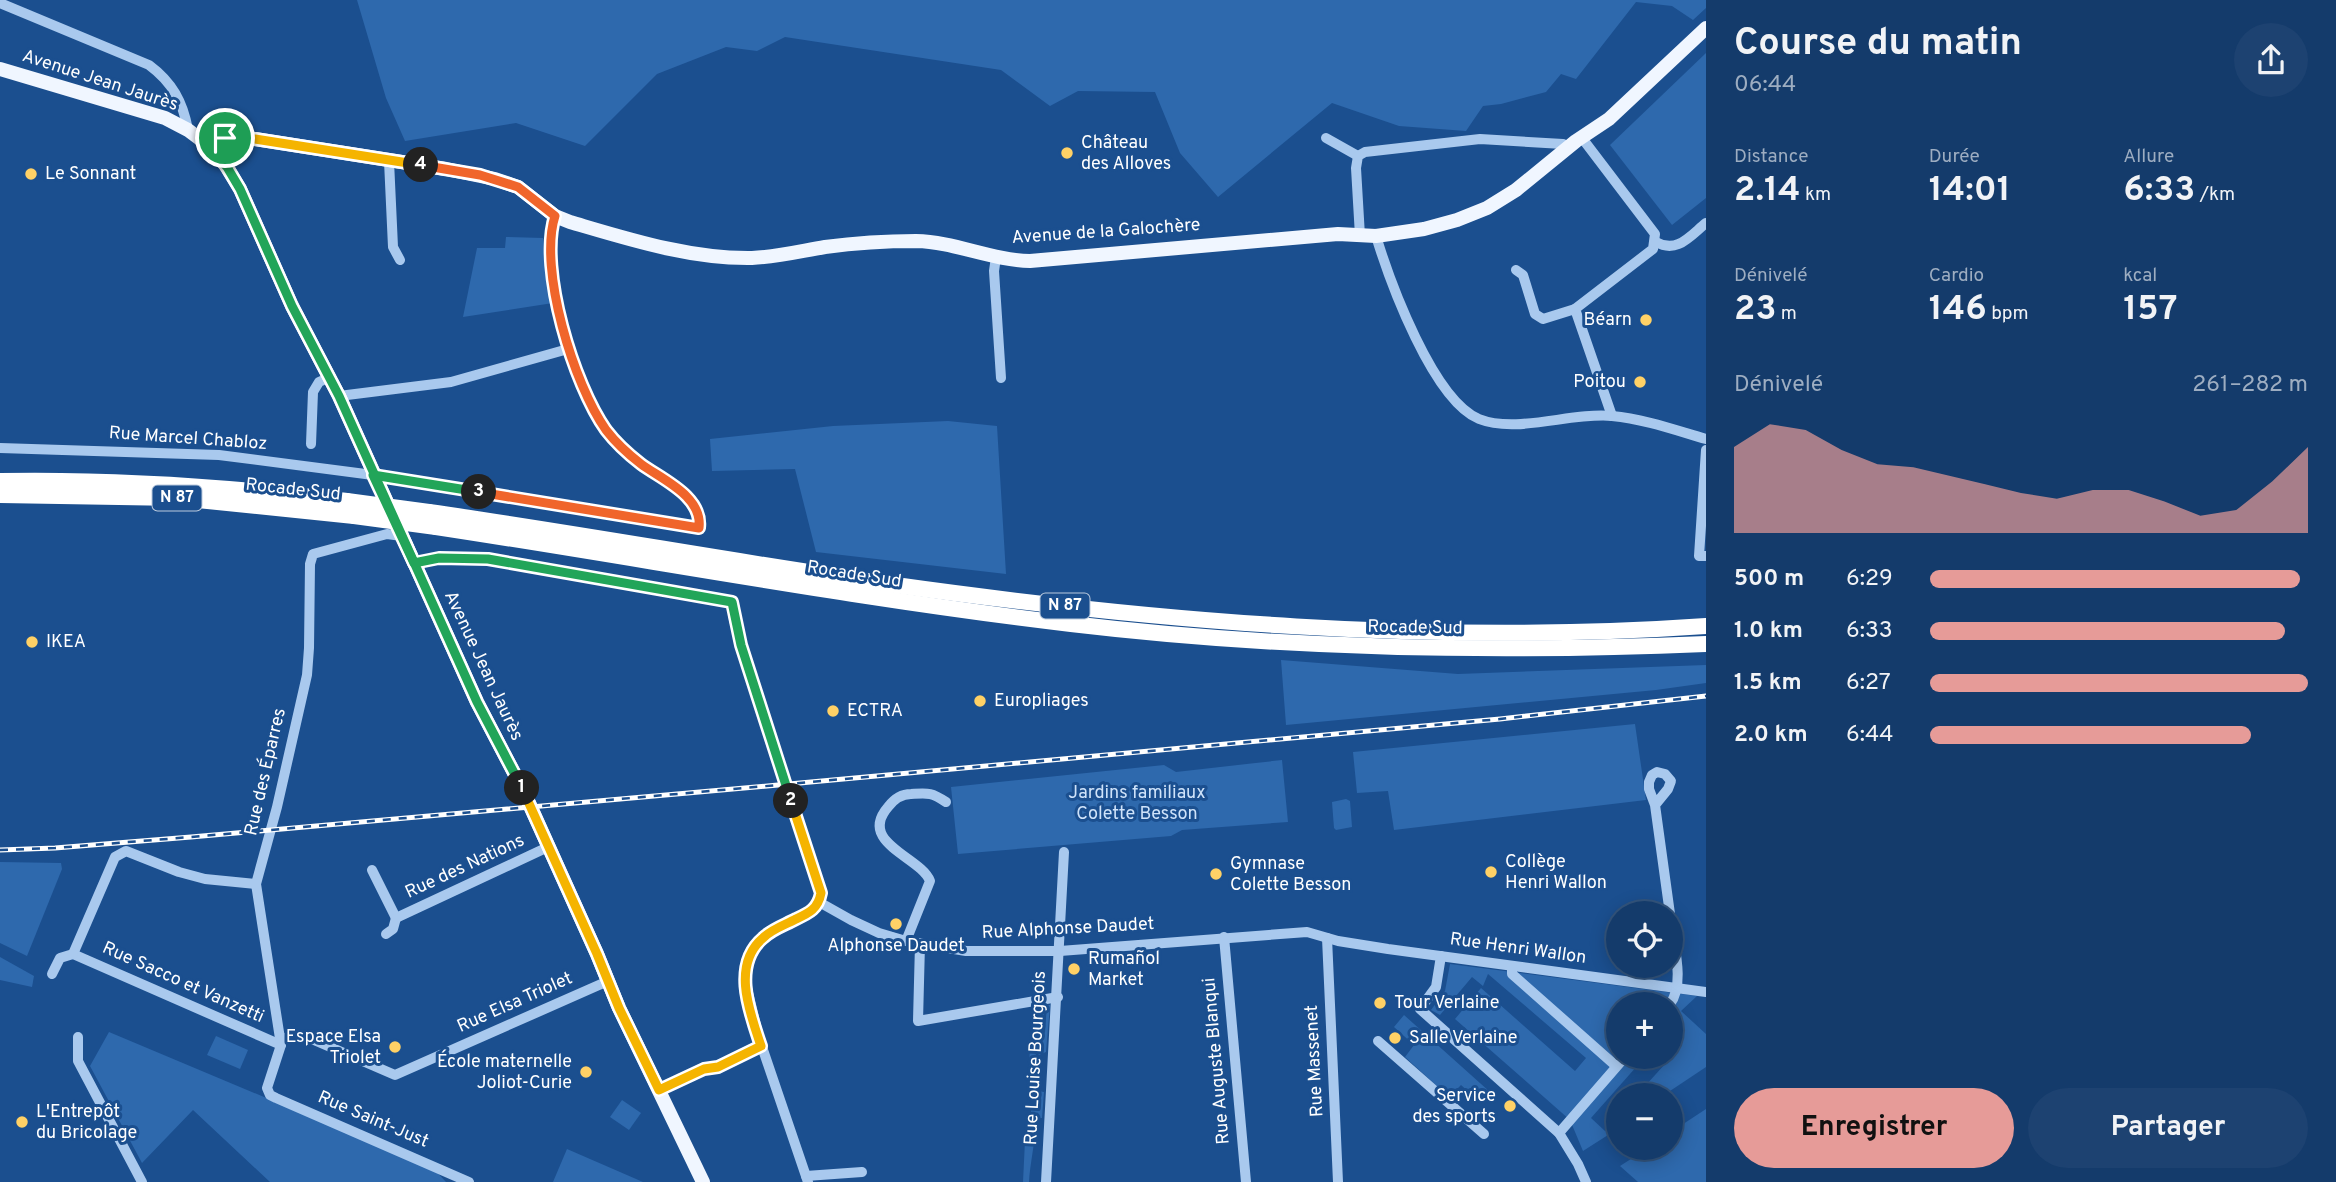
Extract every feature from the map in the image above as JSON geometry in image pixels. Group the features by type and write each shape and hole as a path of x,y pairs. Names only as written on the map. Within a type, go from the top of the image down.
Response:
{"highway":[{"name":"Rocade Sud","path":"0,481 113,481 180,485 876,582 1146,615 1307,626 1445,631 1633,630 1706,626"},
{"name":"Rocade Sud","path":"0,495 178,498 350,508"},
{"name":"Rocade Sud","path":"432,519 884,599 1032,620 1150,632 1328,644 1439,648 1593,648 1706,643"}],"main road":[{"name":"Avenue de la Galochère","path":"208,145 230,137 242,138 457,171 508,183 525,191 555,216 654,245 709,256 762,257 856,243 916,241 951,245 996,257 1030,261 1338,234 1376,236 1445,224 1487,208 1516,190 1623,107 1706,28"},
{"name":"Avenue Jean Jaurès","path":"0,69 165,118 208,145 227,167 247,204 298,317 339,396 477,702 524,792 608,981 703,1182"},
{"path":"227,167 230,148 242,138"}],"street":[{"path":"0,3 140,61 160,73 170,82 188,130"},
{"path":"165,118 175,93"},
{"path":"1326,138 1358,156"},
{"path":"1516,270 1523,275 1535,314 1543,319 1575,309 1653,249 1655,234 1650,226 1581,138"},
{"path":"1358,156 1365,152 1480,139 1563,144 1568,148"},
{"path":"1358,156 1356,169 1360,236"},
{"path":"389,160 393,247 400,260"},
{"path":"339,396 451,382 568,349 551,261 551,233 555,216"},
{"path":"1656,242 1665,247 1678,246 1706,223"},
{"path":"1376,236 1399,304 1413,332 1441,382 1466,412 1480,419 1499,423 1612,416 1648,422 1706,439"},
{"path":"996,257 994,271 1001,378"},
{"path":"1575,309 1612,416"},
{"name":"Rue Marcel Chabloz","path":"0,448 219,455 373,475 699,528 698,513 681,492 626,453 607,431 582,387 568,349"},
{"path":"311,444 313,391 319,382 330,377"},
{"path":"1706,450 1699,556 1706,556"},
{"name":"Rue des Éparres","path":"267,1088 280,1042 256,884 277,807 307,675 310,564 313,554 387,534 402,536"},
{"path":"414,563 439,558 488,559 732,602 734,620 754,687 821,893 819,902 808,913 769,933 755,946 749,957 745,980 748,1000 807,1179 862,1172"},
{"path":"906,941 930,881 917,865 892,850 886,842 881,823 883,813 898,797 905,794 933,793 946,802"},
{"path":"1655,806 1668,901"},
{"name":"Rue des Nations","path":"396,918 548,847"},
{"name":"Rue Sacco et Vanzetti","path":"256,884 205,879 126,851 120,853 115,857 73,954 280,1042"},
{"name":"Rue Louise Bourgeois","path":"1046,1182 1064,852"},
{"name":"Rue des Nations","path":"372,870 396,918 393,929 386,934"},
{"name":"Rue Alphonse Daudet","path":"819,902 865,927 906,941 966,951 1060,951 1307,932 1327,938"},
{"name":"Rue Auguste Blanqui","path":"1224,937 1245,1182"},
{"name":"Rue Henri Wallon","path":"1327,938 1706,992"},
{"name":"Rue Massenet","path":"1327,938 1338,1182"},
{"path":"920,944 918,1021 1058,997"},
{"path":"52,974 60,958 73,954"},
{"path":"1441,956 1436,987 1420,1009 1559,1133 1586,1182"},
{"path":"1512,966 1512,974 1606,1057"},
{"path":"1675,992 1676,978"},
{"name":"Rue Elsa Triolet","path":"280,1042 307,1037 395,1075 608,981"},
{"path":"78,1037 78,1061 142,1182"},
{"path":"1378,1041 1484,1134"},
{"path":"659,1090 704,1069 718,1067 761,1046"},
{"path":"1559,1133 1613,1069"},
{"name":"Rue Saint-Just","path":"267,1088 270,1095 276,1098 469,1182"}],"green space":[{"path":"357,0 1706,0 1706,8 1693,20 1672,6 1636,2 1576,79 1561,74 1546,92 1483,106 1466,131 1399,126 1332,103 1218,197 1180,153 1155,92 1078,91 1050,106 1001,70 785,37 757,51 726,47 657,74 585,146 516,123 405,141 386,98"},
{"path":"1706,53 1706,198 1672,225 1610,145"},
{"path":"506,237 543,238 553,303 463,317 477,248 505,248"},
{"path":"948,421 997,426 1006,574 816,552 795,469 712,471 710,439 833,426"},
{"path":"1281,660 1458,674 1706,665 1706,683 1286,725"},
{"path":"1635,724 1646,800 1394,830 1388,791 1357,793 1353,752"},
{"name":"Jardins familiaux Colette Besson","path":"1282,760 1288,822 1182,830 1171,836 958,854 951,787 1164,765 1176,772"},
{"path":"1346,799 1350,801 1352,827 1336,830 1332,802"},
{"path":"0,862 61,863 62,869 27,956 0,943"},
{"path":"0,957 34,976 32,987 0,980"},
{"path":"1450,964 1666,992 1606,992 1606,1069 1634,1069 1622,1083 1606,1083 1606,1101 1591,1118 1606,1130 1606,1136 1583,1151 1570,1120 1455,1019 1481,988 1575,1071 1586,1058 1488,974 1483,986 1472,977 1440,1015 1431,1010 1445,991"},
{"path":"1683,994 1697,996 1683,1009"},
{"path":"1047,1005 1050,1005 1046,1052 1039,1055 1036,1051 1045,1032"},
{"path":"1032,1011 1044,1012 1043,1032 1034,1052 1037,1056 1035,1084 1028,1084"},
{"path":"1683,1013 1706,1034 1706,1067 1682,1083 1648,1083 1660,1069 1683,1069"},
{"path":"1404,1015 1490,1092 1481,1103 1461,1085 1449,1097 1405,1057 1414,1045 1394,1027"},
{"path":"109,1032 433,1168 446,1182 270,1182 193,1110 142,1163 90,1066"},
{"path":"216,1036 248,1050 240,1069 207,1055"},
{"path":"1038,1091 1044,1092 1042,1118 1031,1119 1031,1107 1037,1102"},
{"path":"622,1100 641,1113 629,1130 610,1117"},
{"path":"1706,1109 1706,1182 1638,1182 1620,1166 1629,1160 1683,1160 1683,1124"},
{"path":"1026,1120 1035,1126 1035,1133 1029,1182 1023,1182"},
{"path":"567,1149 643,1182 553,1182"}],"railway":[{"path":"0,850 191,837 778,785 1500,719 1706,696"}],"place":[{"name":"Château des Alloves","path":"1067,153"},
{"name":"Le Sonnant","path":"31,174"},
{"name":"Béarn","path":"1646,320"},
{"name":"Poitou","path":"1640,382"},
{"name":"IKEA","path":"32,642"},
{"name":"Europliages","path":"980,701"},
{"name":"ECTRA","path":"833,711"},
{"name":"Collège Henri Wallon","path":"1491,872"},
{"name":"Gymnase Colette Besson","path":"1216,874"},
{"name":"Alphonse Daudet","path":"896,924"},
{"name":"Rumañol Market","path":"1074,969"},
{"name":"Tour Verlaine","path":"1380,1003"},
{"name":"Salle Verlaine","path":"1395,1038"},
{"name":"Espace Elsa Triolet","path":"395,1047"},
{"name":"École maternelle Joliot-Curie","path":"586,1072"},
{"name":"Service des sports","path":"1510,1106"},
{"name":"L'Entrepôt du Bricolage","path":"22,1122"}],"route":[{"path":"225,138 208,145 232,174 292,306 330,377 339,396 376,481 402,536 460,666 524,792 619,1008 659,1090 704,1069 718,1067 761,1046 745,980 749,957 755,946 769,933 813,910 821,893 751,680 734,620 732,602 488,559 439,558 425,560 414,563 373,475 699,528 698,513 689,500 626,453 607,431 582,387 561,322 551,261 551,233 555,216 518,187 480,175 255,139 225,138"}]}
